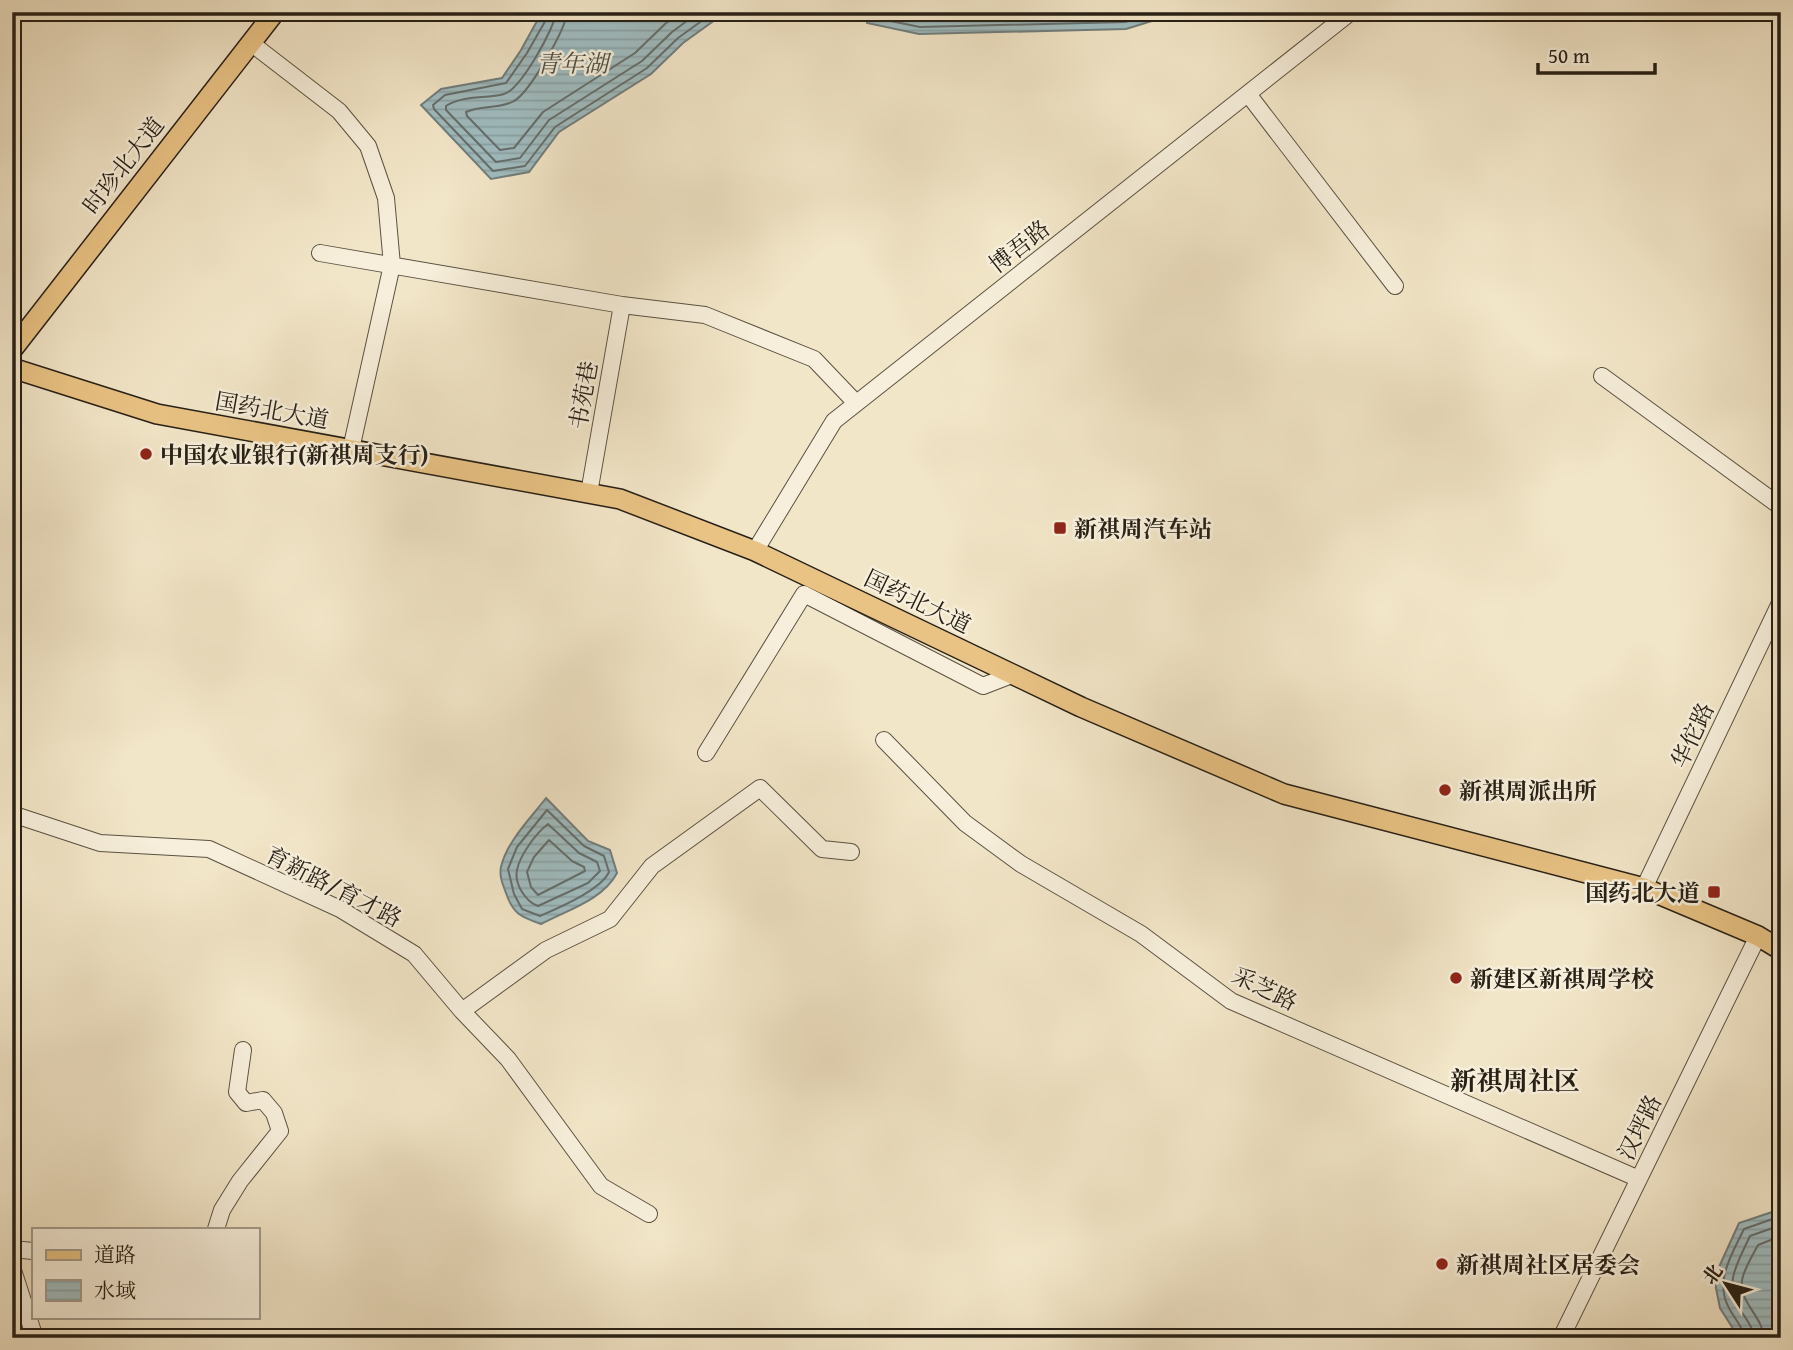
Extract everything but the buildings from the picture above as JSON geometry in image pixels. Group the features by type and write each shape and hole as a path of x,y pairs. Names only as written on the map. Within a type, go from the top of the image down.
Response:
{"main road":[{"name":"时珍北大道","path":"12,350 275,12"},
{"name":"国药北大道","path":"12,368 157,414 620,499 755,551 1081,707 1284,794 1644,888 1758,936 1781,950"}],"street":[{"name":"博吾路","path":"755,551 834,421 1351,12"},
{"path":"251,43 339,111 368,146 386,198 392,265 351,449"},
{"path":"1248,94 1395,286"},
{"path":"320,253 622,305 705,315 814,359 856,403"},
{"name":"书苑巷","path":"589,493 622,305"},
{"path":"1602,376 1781,507"},
{"path":"706,753 804,594 983,686 1014,674"},
{"name":"华佗路","path":"1644,888 1781,601"},
{"name":"采芝路","path":"884,740 965,824 1021,864 1141,934 1230,1001 1639,1179"},
{"path":"462,1012 547,950 610,919 652,866 760,788 822,849 851,852"},
{"name":"育新路/育才路","path":"12,814 100,843 209,849 340,909 414,954 462,1012 508,1059 601,1186 649,1214"},
{"name":"汉坪路","path":"1561,1338 1758,936"},
{"path":"216,1228 222,1210 240,1181 281,1131 274,1113 263,1100 246,1103 237,1092 243,1051"},
{"path":"12,1249 32,1251"},
{"path":"12,1267 35,1338"}],"water":[{"name":"青年湖","path":"542,12 726,12 683,43 651,74 559,132 529,172 491,179 421,105 441,89 502,78"},
{"path":"866,12 1181,12 1126,29 919,34 867,23"},
{"path":"546,798 588,841 610,850 617,873 594,897 541,924 523,917 515,910 504,887 501,870 508,848"},
{"path":"1781,1209 1781,1338 1739,1338 1720,1308 1714,1278 1739,1223"}],"place":[{"name":"中国农业银行(新祺周支行)","path":"146,454"},
{"name":"新祺周汽车站","path":"1060,528"},
{"name":"新祺周派出所","path":"1445,790"},
{"name":"国药北大道","path":"1714,892"},
{"name":"新建区新祺周学校","path":"1456,978"},
{"name":"新祺周社区居委会","path":"1442,1264"}],"district":[{"name":"新祺周社区","path":"1515,1080"}]}
